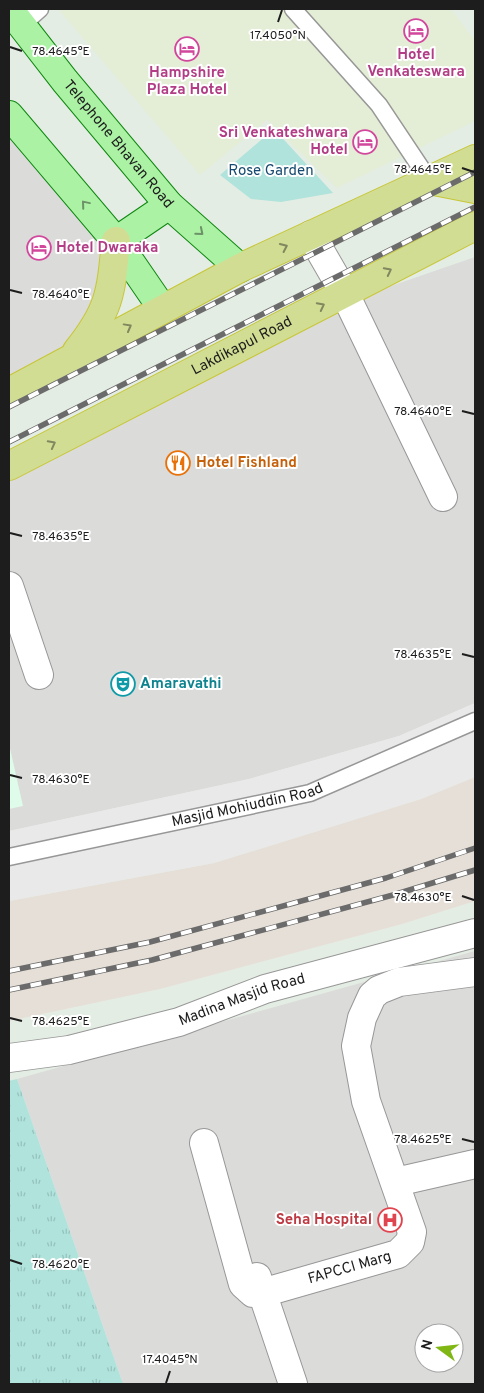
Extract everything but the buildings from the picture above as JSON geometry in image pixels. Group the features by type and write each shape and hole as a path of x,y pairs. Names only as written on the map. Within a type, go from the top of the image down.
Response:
{"highway":[{"path":"9,392 162,308 240,268 475,160"},
{"path":"429,180 475,189"},
{"name":"Lakdikapul Road","path":"9,466 475,226"},
{"path":"71,358 103,316 110,292 116,241"}],"main road":[{"name":"Telephone Bhavan Road","path":"24,14 168,205 240,268"},
{"path":"9,115 116,241 162,308"},
{"path":"116,241 168,205"}],"street":[{"path":"311,235 345,294 443,497"},
{"path":"9,586 39,675"},
{"name":"Madina Masjid Road","path":"9,1058 69,1050 179,1022 265,989 475,934"},
{"name":"FAPCCI Marg","path":"262,1294 398,1254 410,1242 412,1232 366,1101 356,1046 362,1018 372,996 379,990 399,982 475,972"},
{"path":"210,1135 293,1384"},
{"path":"396,1182 475,1164"}],"lane":[{"path":"293,9 379,104 429,180"},
{"name":"Masjid Mohiuddin Road","path":"9,858 310,793 475,721"}],"shaded area":[{"path":"58,9 451,9 475,41 475,121 337,188 267,120 200,175"},
{"path":"9,108 103,239 96,302 68,349 9,379"},
{"path":"475,257 475,703 399,736 249,779 9,831 9,479 365,295"},
{"path":"475,703 475,777 421,799 214,863 9,901 9,831 249,779 399,736"},
{"path":"9,744 23,806 9,809"},
{"path":"475,777 475,901 402,924 160,989 9,1021 9,901 214,863 421,799"},
{"path":"475,951 475,1384 123,1384 17,1079"}],"green space":[{"name":"Rose Garden","path":"274,129 333,193 281,202 251,199 220,175"},
{"path":"17,1079 123,1384 9,1384 9,1081"}],"railway":[{"path":"9,407 475,172"},
{"path":"9,442 475,207"},
{"path":"9,971 150,942 386,878 475,848"},
{"path":"9,990 152,960 393,895 475,870"}],"place":[{"name":"Hotel Venkateswara","path":"416,31"},
{"name":"Hampshire Plaza Hotel","path":"187,49"},
{"name":"Sri Venkateshwara Hotel","path":"365,142"},
{"name":"Hotel Dwaraka","path":"39,248"},
{"name":"Hotel Fishland","path":"178,463"},
{"name":"Amaravathi","path":"123,684"},
{"name":"Seha Hospital","path":"390,1220"}]}
